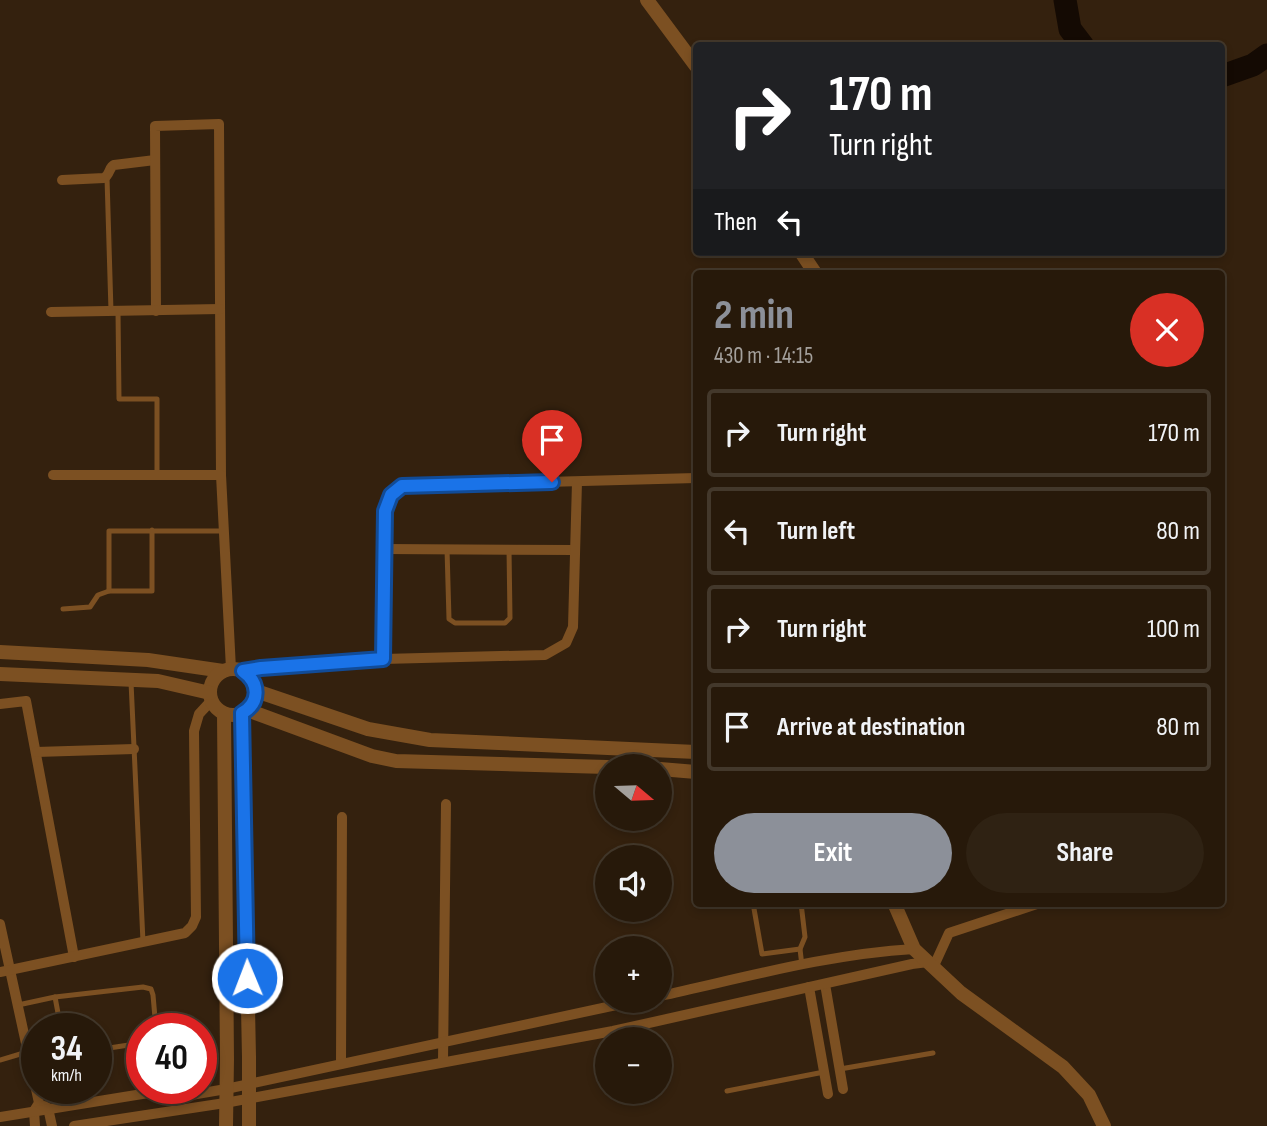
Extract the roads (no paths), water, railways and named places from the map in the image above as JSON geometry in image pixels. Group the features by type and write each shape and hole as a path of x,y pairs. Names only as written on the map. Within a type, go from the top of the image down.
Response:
{"street":[{"path":"647,0 693,62"},
{"path":"156,311 155,126 219,124 220,475 232,671"},
{"path":"62,180 104,178 114,165 155,160"},
{"path":"51,312 220,309"},
{"path":"53,475 220,475"},
{"path":"383,659 385,511 391,495 402,486 693,478"},
{"path":"0,652 148,660 232,671 383,659 545,656 566,643 573,627 577,482"},
{"path":"384,549 575,550"},
{"path":"232,671 252,679 256,691 254,702 244,712 236,715 224,714 214,706 211,684 216,677 232,671"},
{"path":"0,674 158,681 211,697"},
{"path":"256,691 368,729 430,740 693,752"},
{"path":"5,971 185,933 192,926 195,917 194,731 199,714 211,697"},
{"path":"0,704 26,701 74,957"},
{"path":"244,712 372,756 396,761 595,767"},
{"path":"244,712 249,1126"},
{"path":"224,714 226,1126"},
{"path":"36,752 134,749"},
{"path":"672,770 693,772"},
{"path":"443,1061 446,804"},
{"path":"341,1064 342,817"},
{"path":"896,907 914,949 971,1000 1063,1067 1088,1095 1104,1126"},
{"path":"931,965 949,933 1028,907"},
{"path":"0,924 5,971 21,1021"},
{"path":"672,993 802,966 885,951 914,949"},
{"path":"74,1126 182,1109 248,1091 613,1031 912,964 931,965"},
{"path":"825,984 843,1089"},
{"path":"809,987 828,1094"},
{"path":"248,1091 341,1064 595,1010"},
{"path":"0,1117 126,1095"},
{"path":"217,1096 225,1096"},
{"path":"39,1104 52,1126"},
{"path":"182,1104 182,1109"},
{"path":"35,1126 40,1108"}],"lane":[{"path":"107,175 119,399 157,399 157,474"},
{"path":"62,609 90,607 98,594 109,591 152,591 152,530"},
{"path":"109,591 109,531 223,531"},
{"path":"447,549 449,619 455,623 505,623 510,618 509,550"},
{"path":"131,679 143,942"},
{"path":"754,907 762,954 800,949"},
{"path":"801,907 805,937 800,949 802,966"},
{"path":"778,952 781,970"},
{"path":"18,1005 55,997 143,988 150,989 153,995 155,1013"},
{"path":"55,997 58,1013"},
{"path":"839,1069 933,1053"},
{"path":"0,1060 21,1054"},
{"path":"727,1091 824,1072"}],"waterway":[{"path":"1065,0 1070,29 1080,42"},
{"path":"1225,75 1253,65 1267,55"}]}
